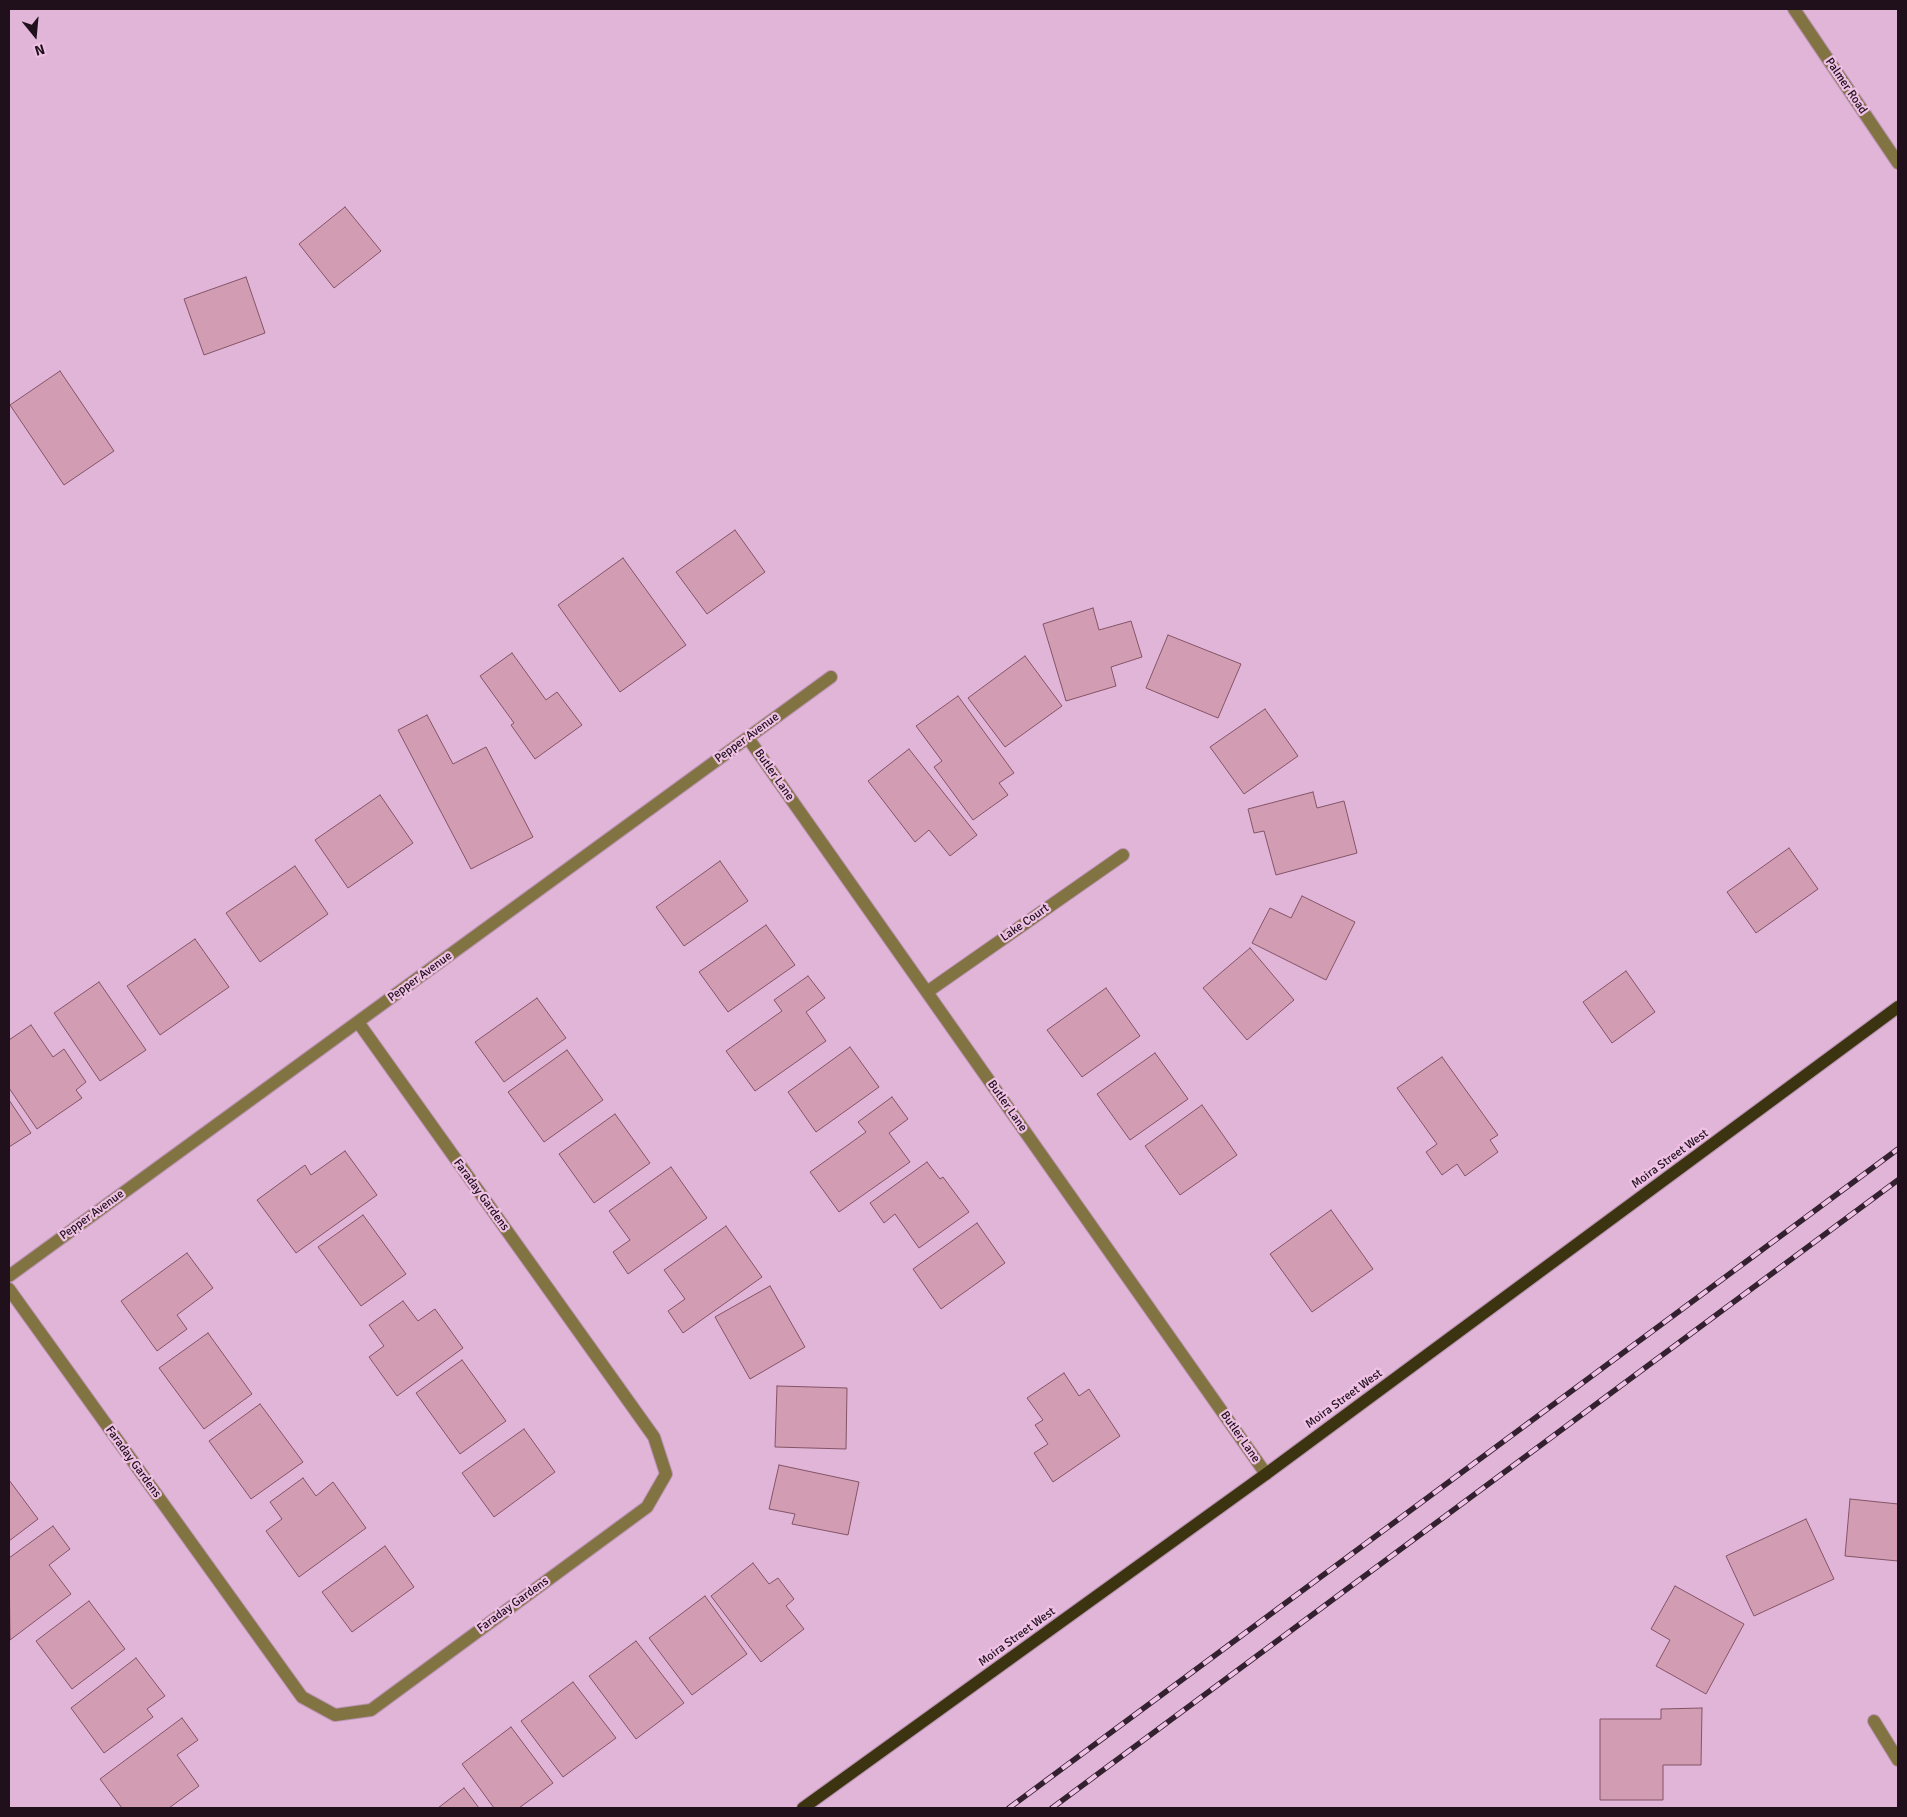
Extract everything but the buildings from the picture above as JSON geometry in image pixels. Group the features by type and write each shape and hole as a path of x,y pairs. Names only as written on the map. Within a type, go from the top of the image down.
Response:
{"main road":[{"name":"Moira Street West","path":"803,1808 1266,1474 1898,1007"}],"street":[{"name":"Palmer Road","path":"1794,9 1898,163"},
{"name":"Pepper Avenue","path":"9,1276 830,677"},
{"name":"Butler Lane","path":"748,738 1266,1474"},
{"name":"Lake Court","path":"927,992 1123,855"},
{"name":"Faraday Gardens","path":"9,1289 302,1697 334,1715 371,1710 647,1507 666,1474 654,1437 358,1022"},
{"path":"1874,1721 1898,1760"}],"railway":[{"path":"1009,1808 1898,1149"},
{"path":"1052,1808 1898,1180"}]}
